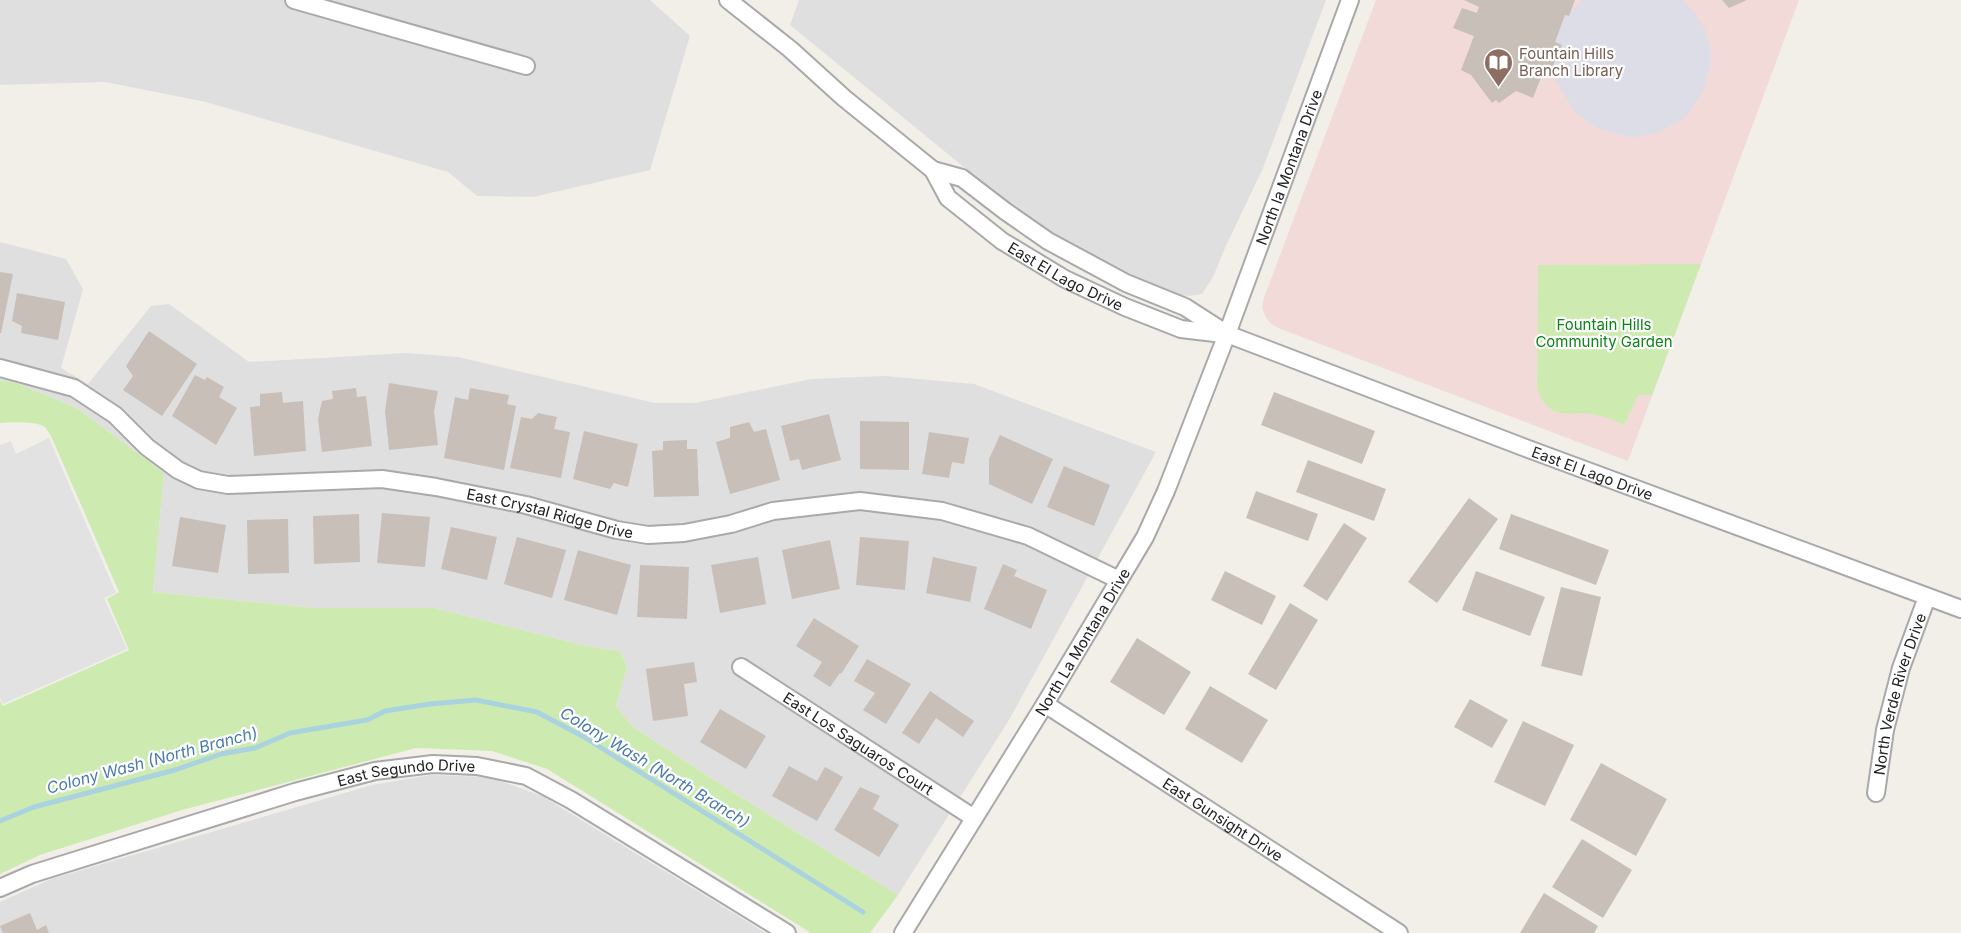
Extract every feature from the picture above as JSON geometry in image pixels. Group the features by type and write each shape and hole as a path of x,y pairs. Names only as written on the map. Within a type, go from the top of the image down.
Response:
{"street":[{"path":"294,0 526,66"},
{"name":"East El Lago Drive","path":"728,0 790,49 844,98 933,170 948,198 1002,241 1065,279 1125,307 1181,329 1227,334"},
{"name":"North la Montana Drive","path":"1227,334 1350,0"},
{"name":"East El Lago Drive","path":"933,170 962,178 1048,241 1126,283 1185,307 1227,334 1531,450 1961,609"},
{"name":"North La Montana Drive","path":"903,933 1145,537 1166,491 1227,334"},
{"name":"East Crystal Ridge Drive","path":"0,368 74,388 115,415 147,447 178,470 199,480 228,485 382,479 436,487 526,506 617,531 648,535 684,533 731,524 773,511 860,501 942,511 1028,536 1119,580"},
{"name":"North Verde River Drive","path":"1876,793 1891,709 1902,668 1927,597"},
{"name":"East Los Saguaros Court","path":"741,667 974,818"},
{"name":"East Gunsight Drive","path":"1045,704 1399,933"},
{"name":"East Segundo Drive","path":"0,888 32,874 318,786 375,771 433,764 477,766 526,776 571,800 787,933"}],"shaded area":[{"path":"0,0 650,0 690,36 650,170 533,197 477,196 448,172 206,102 105,82 0,85"},
{"path":"799,0 1326,0 1263,168 1213,277 1202,294 1189,296 1172,294 1097,258 1030,221 790,25"},
{"path":"1376,0 1799,0 1628,461 1278,328 1265,316 1262,308 1264,298"},
{"path":"1583,0 1682,0 1691,8 1705,29 1711,53 1704,89 1683,119 1660,132 1636,137 1623,136 1597,128 1575,112 1555,80 1552,68 1562,46 1555,42 1565,15 1569,16"},
{"path":"0,242 66,259 83,289 61,368 88,384 151,306 169,304 249,362 408,353 458,357 655,403 695,403 811,379 884,376 974,384 1156,452 1009,720 898,895 633,727 616,706 627,667 620,651 582,645 434,608 314,608 153,592 164,473 77,408 16,383 0,380"},
{"path":"49,438 116,593 104,598 127,649 3,704 0,698 0,445 11,441 16,454"},
{"path":"431,775 489,777 542,796 766,933 0,933 0,902 51,879 372,785"}],"green space":[{"name":"Fountain Hills Community Garden","path":"1701,264 1652,395 1638,395 1624,425 1602,416 1564,413 1548,407 1537,388 1538,265"},
{"path":"0,380 16,383 77,408 164,473 153,592 314,608 434,608 582,645 620,651 627,667 616,706 633,727 898,895 870,933 811,933 547,769 492,751 416,748 182,810 40,855 0,874 0,701 3,706 129,650 107,599 119,592 51,436 41,425 23,422 0,423"}],"building":[{"path":"1464,0 1575,0 1569,16 1565,15 1555,42 1562,45 1552,68 1545,67 1533,98 1516,91 1499,103 1496,100 1492,103 1471,75 1461,70 1474,36 1453,28 1462,8 1477,13 1479,7"},
{"path":"1722,0 1747,0 1729,8"},
{"path":"0,272 13,274 1,333 0,333"},
{"path":"17,293 65,302 58,340 21,333 22,326 12,321"},
{"path":"149,331 197,364 162,416 123,390 133,376 126,366"},
{"path":"195,375 205,380 207,377 224,387 219,397 237,408 216,445 172,416"},
{"path":"389,383 438,391 434,411 438,445 389,450 385,411"},
{"path":"356,388 357,397 366,396 372,446 322,452 318,419 322,401 333,399 332,391"},
{"path":"470,388 509,395 507,404 516,406 504,470 444,458 455,397 468,400"},
{"path":"282,392 283,403 303,401 306,451 254,456 250,407 260,406 260,394"},
{"path":"1274,392 1375,431 1362,464 1261,425"},
{"path":"538,413 557,417 554,429 570,432 561,478 510,468 521,417 532,419"},
{"path":"829,414 841,460 802,470 799,459 790,461 781,426"},
{"path":"860,421 909,422 909,470 860,469"},
{"path":"749,422 754,432 766,429 780,480 730,494 716,442 730,438 730,427"},
{"path":"584,431 638,444 628,487 614,483 610,489 573,479"},
{"path":"929,432 969,438 964,464 952,462 949,478 922,474"},
{"path":"1000,435 1053,459 1032,504 989,484 989,459"},
{"path":"687,440 687,449 697,449 699,496 654,497 652,451 663,450 663,441"},
{"path":"1308,460 1386,489 1374,521 1296,492"},
{"path":"1064,466 1110,485 1094,526 1047,507"},
{"path":"1256,491 1318,514 1308,541 1246,518"},
{"path":"1469,498 1498,519 1437,603 1408,582"},
{"path":"382,513 430,517 425,567 377,563"},
{"path":"359,514 360,562 314,564 313,516"},
{"path":"1511,514 1609,550 1596,585 1499,549"},
{"path":"180,517 226,525 218,573 172,566"},
{"path":"288,519 289,573 248,574 247,520"},
{"path":"1344,523 1367,538 1327,601 1303,586"},
{"path":"451,527 497,537 487,580 441,569"},
{"path":"517,537 566,550 552,598 504,584"},
{"path":"860,537 909,541 905,590 856,585"},
{"path":"830,540 840,589 792,599 782,550"},
{"path":"578,550 631,565 617,615 564,600"},
{"path":"758,557 766,604 720,613 711,565"},
{"path":"933,557 977,567 970,602 926,593"},
{"path":"1003,564 1017,570 1014,576 1047,590 1031,629 984,609"},
{"path":"640,565 689,567 687,619 637,617"},
{"path":"1225,571 1276,596 1262,625 1211,600"},
{"path":"1476,571 1545,597 1530,636 1462,610"},
{"path":"1561,587 1601,597 1582,676 1541,666"},
{"path":"1290,603 1318,620 1276,690 1248,674"},
{"path":"814,618 859,646 830,687 813,676 822,662 796,646"},
{"path":"1137,638 1191,672 1164,715 1110,682"},
{"path":"867,659 911,684 886,724 863,710 875,693 854,681"},
{"path":"694,662 697,682 684,684 688,716 653,721 646,669"},
{"path":"1210,686 1268,720 1242,763 1185,729"},
{"path":"930,691 974,721 963,737 936,718 919,744 902,733"},
{"path":"1470,699 1508,720 1492,748 1454,727"},
{"path":"720,709 766,736 746,769 700,742"},
{"path":"1523,721 1574,745 1545,806 1494,782"},
{"path":"1601,763 1667,799 1636,856 1570,820"},
{"path":"789,766 817,781 825,767 843,777 817,821 772,796"},
{"path":"860,787 880,796 873,809 899,825 879,857 834,830"},
{"path":"1582,839 1632,870 1603,918 1552,887"},
{"path":"1544,893 1598,926 1594,933 1520,933"},
{"path":"30,913 37,930 46,925 49,933 3,933 0,926"}],"waterway":[{"name":"Colony Wash (North Branch)","path":"0,821 34,807 175,770 221,754 255,748 290,733 367,720 385,711 476,700 537,712 584,737 863,912"}],"place":[{"name":"Fountain Hills Branch Library","path":"1498,88"}]}
